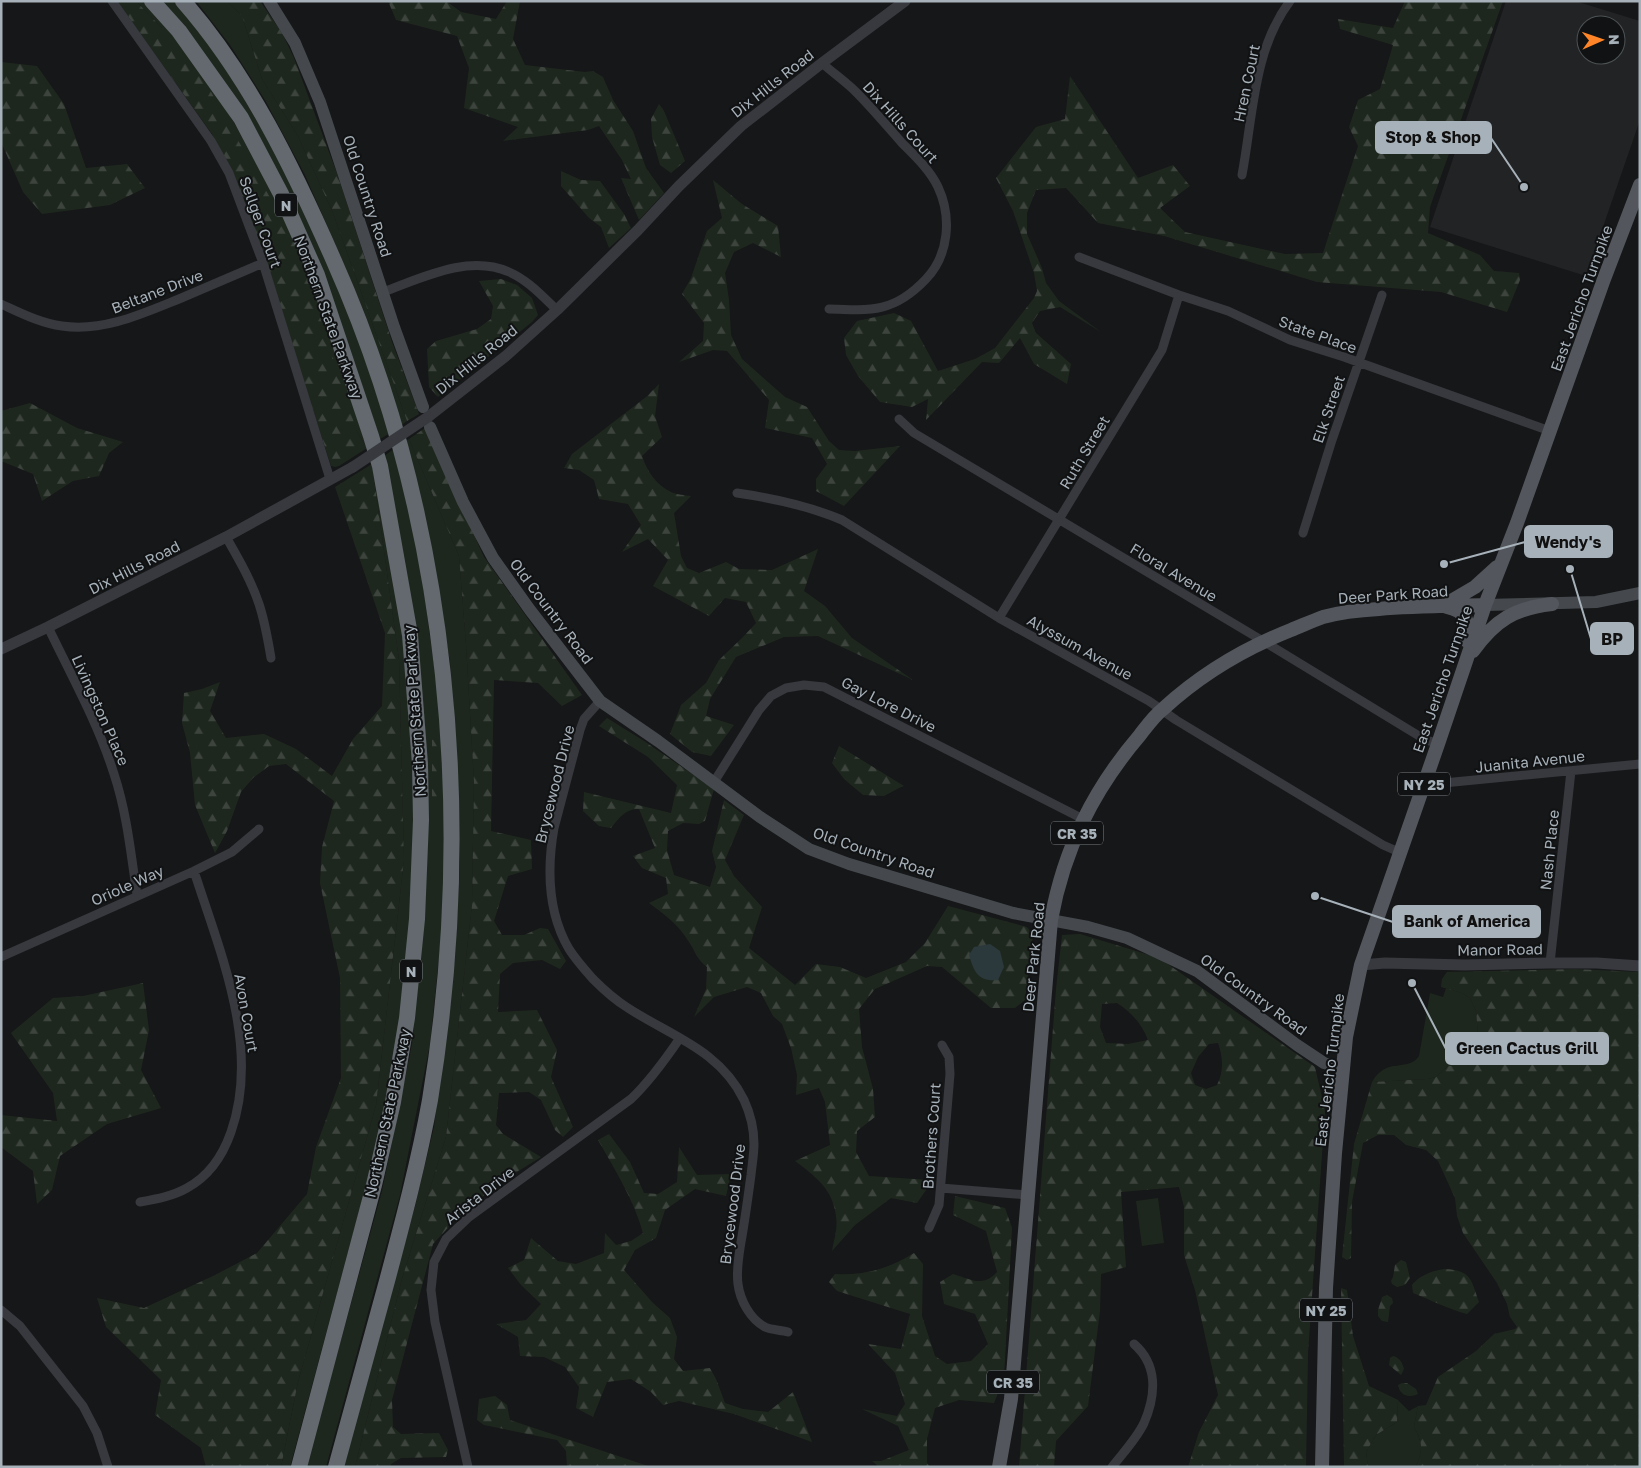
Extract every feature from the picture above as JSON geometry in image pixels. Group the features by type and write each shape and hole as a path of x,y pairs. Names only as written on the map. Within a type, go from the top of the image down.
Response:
{"highway":[{"name":"Northern State Parkway","path":"152,1 179,31 241,118 281,194 317,275 380,466 410,635 420,764 421,820 417,919 407,1018 393,1102 374,1186 299,1467"},
{"name":"Northern State Parkway","path":"183,1 217,44 239,76 281,150 314,215 342,279 368,347 393,424 415,502 431,592 446,706 451,782 450,919 445,985 430,1100 412,1189 336,1467"}],"main road":[{"name":"Old Country Road","path":"269,1 295,43 320,102 396,333 423,407"},
{"name":"East Jericho Turnpike","path":"1322,1467 1326,1288 1343,1068 1346,1038 1361,965 1485,605 1640,186"},
{"name":"Old Country Road","path":"430,427 463,502 493,558 600,701 658,740 760,817 809,849 849,864 1013,913 1107,931 1127,938 1197,971 1324,1063 1343,1068"},
{"path":"1442,606 1475,587 1501,563"},
{"name":"CR 35","path":"1485,605 1596,602 1640,593"},
{"path":"1465,661 1482,638 1504,618 1534,606 1552,604"},
{"name":"Deer Park Road","path":"999,1467 1011,1399 1051,920 1069,850 1083,819 1123,755 1161,710 1204,675 1264,640 1322,617 1353,611 1404,607 1485,605"},
{"path":"1442,606 1461,612 1466,620 1468,635 1465,661"}],"street":[{"name":"Sellger Court","path":"112,1 211,141 229,173 263,263 330,479"},
{"name":"Dix Hills Road","path":"1,649 226,537 352,467 428,417 507,355 558,310 728,137 763,108 905,1"},
{"name":"Hren Court","path":"1242,175 1262,56 1274,27 1290,1"},
{"name":"Dix Hills Court","path":"822,63 855,92 927,169 938,186 944,205 946,226 945,243 939,261 931,274 906,297 879,308 863,311 829,309"},
{"name":"State Place","path":"1079,257 1179,295 1228,311 1290,340 1550,431"},
{"name":"Beltane Drive","path":"1,304 40,321 62,326 87,327 112,323 140,314 263,263"},
{"path":"384,292 448,270 478,266 494,267 524,281 558,310"},
{"name":"Ruth Street","path":"999,618 1162,350 1179,295"},
{"name":"Elk Street","path":"1303,533 1382,295"},
{"name":"Floral Avenue","path":"899,419 914,433 1264,640 1424,739 1438,744"},
{"name":"Alyssum Avenue","path":"737,493 821,511 842,520 999,618 1149,702 1359,831 1386,847 1399,852"},
{"path":"226,537 240,561 259,603 271,658"},
{"name":"Livingston Place","path":"48,627 106,749 115,776 127,827 137,895"},
{"name":"Gay Lore Drive","path":"714,782 759,710 772,696 786,688 804,685 824,686 1083,819"},
{"name":"Brycewood Drive","path":"600,701 584,719 580,730 551,844 550,869 554,908 559,928 570,950 605,992 627,1008 704,1052 734,1081 745,1102 752,1123 754,1145 738,1264 738,1284 743,1303 753,1318 766,1328 788,1332"},
{"name":"Juanita Avenue","path":"1424,785 1640,764"},
{"name":"Nash Place","path":"1550,962 1571,771"},
{"name":"Oriole Way","path":"1,956 194,871 232,852 259,829"},
{"name":"Avon Court","path":"140,1202 171,1195 189,1187 210,1170 225,1150 234,1123 240,1094 242,1065 240,1037 232,996 222,952 194,871"},
{"name":"Manor Road","path":"1361,965 1385,963 1465,965 1550,962 1640,966"},
{"name":"Arista Drive","path":"468,1467 434,1322 431,1290 434,1262 446,1239 469,1217 624,1104 645,1086 680,1038"},
{"name":"Brothers Court","path":"929,1228 940,1205 950,1074 949,1057 942,1045"},
{"path":"941,1188 1028,1196"},
{"path":"1,1310 20,1326 83,1406 97,1433 108,1467"},
{"path":"1112,1467 1143,1424 1152,1397 1150,1364 1134,1344"}],"shaded area":[{"path":"1506,1 1575,1 1620,15 1576,15 1576,65 1626,65 1626,17 1640,21 1640,120 1586,276 1430,227"},
{"path":"990,944 1000,951 1004,967 998,980 986,979 978,975 969,955 974,947"}],"green space":[{"path":"117,1 136,1 201,74 297,246 357,432 367,448 339,466 331,466 274,289 212,134"},
{"path":"136,1 142,1 160,20 204,74 252,152 299,245 367,448 357,432 161,27"},
{"path":"159,1 175,1 226,68 275,152 309,220 348,309 390,433 377,441 300,224"},
{"path":"196,1 227,1 242,16 262,79 298,136 333,213 407,421 398,428 346,269 305,175 265,100 230,45"},
{"path":"227,1 260,1 282,33 294,58 339,179 392,342 419,414 407,421 333,213 298,136 262,79 242,16"},
{"path":"388,1 446,1 461,12 496,19 507,1 520,1 513,39 525,65 585,72 593,71 603,77 613,100 633,131 646,168 664,193 639,220 621,178 631,179 622,160 599,126 588,130 503,141 518,127 464,108 469,68 457,36 396,20"},
{"path":"1405,1 1503,1 1430,207 1428,233 1480,255 1494,271 1519,273 1520,280 1507,312 1441,292 1317,282 1164,236 1098,223 1066,188 1036,190 1027,213 1027,234 1042,268 1046,283 1059,301 1101,332 1060,307 1040,311 1032,323 1036,333 1071,364 1067,384 1034,364 1020,338 999,363 982,362 926,420 928,399 912,407 880,402 858,376 846,355 844,338 857,321 894,313 911,321 938,371 975,359 995,348 1034,298 1037,291 1034,273 1013,211 996,178 1036,127 1065,119 1070,76 1138,178 1173,165 1190,186 1160,208 1185,232 1285,254 1323,253 1358,146 1349,127 1358,100 1380,89 1393,45 1340,29 1338,19 1393,28"},
{"path":"1,62 37,66 64,104 86,168 127,164 145,188 110,205 42,214 23,192 1,142"},
{"path":"659,104 664,111 685,161 671,173 660,165 652,137 651,119"},
{"path":"561,171 581,180 600,181 624,214 631,228 609,248 601,227 589,218 561,186"},
{"path":"713,180 742,204 778,226 781,257 753,243 734,252 725,273 731,335 742,359 785,397 807,407 829,441 839,450 855,451 900,446 844,506 816,491 816,479 827,464 812,438 765,428 769,400 727,351 713,350 679,362 703,341 704,323 682,294 691,278 707,231 722,218"},
{"path":"501,279 517,285 532,298 538,315 532,322 438,397 429,387 427,349 436,341 477,329 491,319 493,306 479,281"},
{"path":"659,384 655,416 662,437 642,456 649,472 661,486 673,493 691,496 674,513 681,556 687,568 699,573 726,562 739,569 772,570 818,549 804,591 825,606 852,638 913,680 818,636 784,637 736,657 710,699 706,716 734,725 711,756 692,752 670,734 681,705 706,683 719,660 756,623 746,602 725,598 709,616 653,586 668,560 648,539 622,552 641,525 628,504 599,499 594,480 579,470 564,468 572,454 646,397"},
{"path":"30,403 77,428 123,442 109,453 99,476 73,481 42,501 33,474 1,461 1,411"},
{"path":"425,428 484,557 582,695 562,706 538,683 494,680 491,831 531,840 532,869 508,876 494,921 502,935 524,935 540,928 548,929 566,961 560,969 542,960 513,963 500,974 498,1012 537,1010 557,1050 551,1077 573,1127 563,1137 555,1130 541,1100 529,1092 499,1093 496,1125 503,1134 541,1157 499,1183 457,1218 433,1244 392,1400 393,1427 401,1434 439,1433 448,1450 446,1457 401,1458 391,1464 390,1467 355,1467 402,1279 446,1137 472,905 474,782 459,556 409,439"},
{"path":"409,439 459,556 474,782 472,905 446,1137 402,1279 355,1467 341,1467 415,1206 434,1127 455,955 460,862 450,662 429,543 404,442"},
{"path":"394,449 418,549 446,752 446,890 430,1044 400,1195 326,1467 306,1467 382,1191 412,1044 425,890 426,756 384,456"},
{"path":"372,464 406,650 412,755 414,841 410,925 397,1041 380,1134 290,1467 281,1467 298,1382 376,1105 404,860 399,660"},
{"path":"372,464 399,660 404,860 376,1105 298,1382 281,1467 206,1467 201,1448 155,1415 161,1380 106,1327 97,1298 144,1308 215,1275 257,1253 307,1194 316,1147 341,1078 340,978 320,883 322,847 334,801 286,764 269,766 253,778 241,792 227,831 215,853 195,805 190,753 182,723 184,693 220,682 210,711 226,738 264,734 296,749 332,776 353,739 382,706 385,633 335,487"},
{"path":"607,718 714,789 705,821 699,824 683,823 668,831 667,850 674,875 710,887 716,867 712,851 724,800 744,815 725,860 734,876 762,907 749,948 795,985 816,964 840,967 866,978 906,962 925,943 948,906 1027,927 1033,935 1025,1000 1015,1008 991,1008 942,967 927,966 875,989 859,1009 862,1047 873,1089 875,1117 857,1131 856,1152 869,1176 929,1180 926,1190 917,1203 891,1198 855,1225 832,1251 836,1234 836,1220 831,1198 822,1184 795,1161 830,1145 825,1102 819,1088 796,1095 797,1075 791,1048 782,1024 773,1016 761,993 747,987 714,997 694,1017 706,989 707,967 699,959 681,930 649,903 668,894 666,878 642,868 633,856 655,848 639,809 627,812 611,828 599,826 583,811 584,792 671,813 677,785 648,757 599,726"},
{"path":"437,738 442,791 439,807 435,809 432,801 432,740"},
{"path":"839,746 904,786 884,796 863,795 844,779 832,763"},
{"path":"1080,934 1159,958 1315,1067 1325,1111 1308,1353 1306,1467 1188,1467 1199,1432 1218,1395 1195,1290 1184,1255 1184,1207 1179,1187 1121,1192 1126,1267 1101,1274 1100,1311 1088,1406 1056,1441 1054,1467 1019,1467 1056,989 1062,935","holes":["1117,1003 1135,1019 1143,1029 1148,1040 1128,1044 1106,1043 1100,1027 1102,1004","1218,1043 1222,1064 1217,1085 1206,1089 1195,1085 1191,1073 1198,1057 1209,1044"]},
{"path":"1575,969 1640,972 1640,1467 1416,1467 1421,1447 1414,1427 1418,1406 1426,1405 1438,1377 1476,1351 1494,1334 1517,1327 1510,1317 1507,1304 1497,1283 1463,1233 1457,1216 1455,1198 1438,1161 1426,1150 1406,1145 1394,1135 1378,1135 1363,1143 1352,1202 1351,1258 1347,1260 1342,1257 1354,1144 1372,1082 1428,1079 1436,1077 1448,1066 1467,1066 1479,1046 1476,1011 1470,998 1462,993 1441,987 1442,979 1447,972"},
{"path":"143,983 149,1030 141,1070 161,1108 107,1124 60,1156 52,1190 37,1204 33,1171 1,1147 1,1115 57,1121 53,1093 11,1033 53,998 83,996"},
{"path":"1446,988 1462,993 1470,998 1476,1011 1479,1046 1467,1066 1448,1066 1436,1077 1428,1079 1372,1082 1384,1069 1409,1064 1419,1056 1430,993 1443,997"},
{"path":"609,1134 630,1162 644,1193 658,1194 677,1182 679,1147 697,1175 731,1174 726,1196 695,1189 665,1210 656,1238 635,1250 624,1270 653,1303 670,1318 677,1337 674,1359 683,1371 710,1368 725,1403 743,1409 768,1412 793,1392 812,1442 734,1414 679,1401 663,1405 651,1392 631,1379 607,1382 593,1417 576,1408 579,1387 565,1367 544,1357 520,1356 518,1337 496,1324 526,1320 541,1304 521,1285 508,1268 524,1260 531,1238 558,1261 576,1264 604,1253 605,1233 616,1245 631,1241 643,1233 629,1197 598,1140"},
{"path":"955,1196 1005,1208 1012,1228 1004,1378 994,1403 959,1400 935,1408 927,1439 927,1463 931,1467 879,1467 872,1461 881,1461 909,1450 898,1426 862,1409 897,1416 905,1404 895,1373 868,1344 901,1349 910,1314 837,1291 829,1282 835,1274 856,1274 876,1270 896,1263 914,1253 923,1264 922,1316 935,1356 947,1364 971,1361 988,1344 975,1314 944,1304 940,1282 953,1274 976,1281 987,1280 997,1272 986,1231 953,1215"},
{"path":"1158,1198 1164,1243 1142,1246 1136,1201"},
{"path":"1401,1260 1406,1262 1410,1278 1405,1285 1397,1287 1391,1281 1395,1265"},
{"path":"1444,1269 1460,1271 1469,1277 1472,1282 1479,1302 1467,1314 1413,1293 1412,1285 1422,1276"},
{"path":"1341,1288 1347,1290 1353,1336 1369,1386 1398,1400 1397,1422 1376,1435 1366,1452 1368,1467 1344,1467"},
{"path":"1387,1295 1392,1298 1393,1303 1390,1306 1388,1322 1382,1321 1378,1316 1382,1297"},
{"path":"1393,1356 1399,1359 1402,1364 1404,1369 1401,1375 1389,1365 1390,1358"},
{"path":"1407,1383 1416,1389 1418,1394 1408,1396 1403,1394 1398,1385"},
{"path":"495,1396 507,1405 510,1420 651,1467 567,1467 566,1451 557,1440 484,1425 477,1420 479,1399"},
{"path":"1398,1400 1409,1411 1418,1406 1414,1427 1421,1447 1416,1467 1368,1467 1366,1452 1376,1435 1397,1422"}],"place":[{"name":"Stop & Shop","path":"1524,187"},
{"name":"Wendy's","path":"1444,564"},
{"name":"BP","path":"1570,569"},
{"name":"Bank of America","path":"1315,896"},
{"name":"Green Cactus Grill","path":"1412,983"}]}
